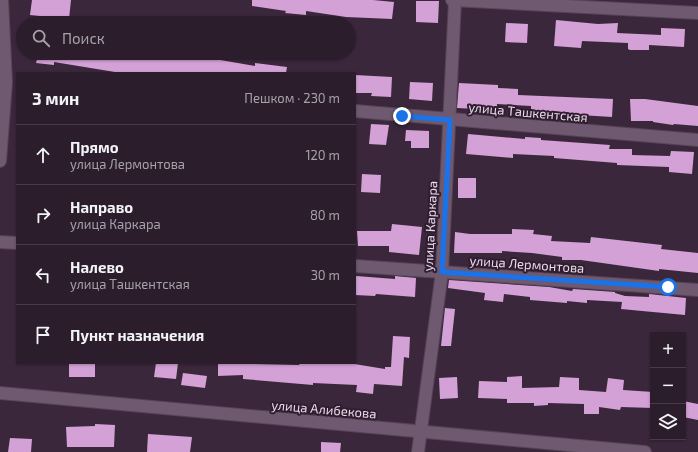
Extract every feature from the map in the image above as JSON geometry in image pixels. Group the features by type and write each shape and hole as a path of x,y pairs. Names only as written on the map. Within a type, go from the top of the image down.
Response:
{"street":[{"path":"0,161 8,82 2,0"},
{"path":"452,0 698,13"},
{"name":"улица Каркара","path":"418,452 442,272 455,0"},
{"name":"улица Ташкентская","path":"356,111 698,140"},
{"path":"0,242 16,243"},
{"name":"улица Лермонтова","path":"356,266 698,290"},
{"name":"улица Алибекова","path":"0,393 646,452"}],"building":[{"path":"32,0 71,0 69,16 30,15"},
{"path":"252,0 373,0 394,2 392,19 339,16 306,11 306,15 285,13 286,11 252,6"},
{"path":"416,1 439,1 438,23 416,22"},
{"path":"556,20 598,24 618,23 617,33 661,35 661,28 685,29 684,47 649,45 649,50 630,50 628,49 628,43 582,41 581,48 554,46"},
{"path":"506,23 528,24 527,43 505,42"},
{"path":"37,60 220,60 255,66 255,63 287,67 286,72 115,72 54,62 54,65 36,63"},
{"path":"356,75 392,77 391,97 371,96 372,93 356,93"},
{"path":"410,82 433,83 432,101 409,99"},
{"path":"459,83 498,85 498,88 518,89 518,95 613,99 612,117 531,112 531,106 497,104 497,110 457,108"},
{"path":"630,99 645,99 698,106 698,126 673,125 653,121 631,121"},
{"path":"371,124 389,125 386,145 369,144"},
{"path":"406,130 429,131 429,148 411,148 411,141 405,141"},
{"path":"468,134 525,139 525,137 541,138 541,140 610,145 609,149 632,149 632,155 670,156 671,151 694,152 692,174 669,172 669,167 617,165 617,163 554,158 554,156 513,154 513,158 466,154"},
{"path":"362,174 381,175 380,193 361,192"},
{"path":"458,178 476,178 476,198 458,198"},
{"path":"392,224 422,227 419,255 389,252 389,246 358,246 357,231 391,231"},
{"path":"512,229 534,230 533,234 552,236 551,241 590,243 591,237 662,245 661,249 698,253 698,273 659,269 659,271 581,260 562,260 562,257 532,253 502,251 502,253 454,253 455,232 470,234 512,234"},
{"path":"356,276 395,279 395,276 416,278 415,297 376,294 375,296 356,295"},
{"path":"449,280 549,287 572,291 573,289 615,292 625,296 649,297 649,294 686,298 685,315 621,309 622,302 587,300 587,303 567,301 567,303 530,300 530,297 504,294 503,302 484,300 485,293 448,288"},
{"path":"445,308 455,309 451,346 441,346"},
{"path":"393,336 410,337 409,358 404,357 402,386 374,384 373,394 356,392 357,385 313,383 313,385 243,379 243,375 218,376 218,364 354,364 385,369 385,367 391,367"},
{"path":"69,364 95,364 95,377 69,377"},
{"path":"156,364 178,364 176,379 154,377"},
{"path":"183,373 207,376 205,388 181,385"},
{"path":"522,376 522,388 559,387 560,377 579,378 579,390 606,392 608,378 624,380 623,390 650,392 650,408 621,407 620,410 599,407 599,414 584,414 584,404 548,403 548,405 534,406 534,403 507,403 507,399 478,398 479,381 507,382 507,377"},
{"path":"457,377 458,398 440,399 439,378"},
{"path":"686,402 698,404 698,420 686,418"},
{"path":"95,424 115,425 114,447 67,447 66,427 95,426"},
{"path":"148,434 192,437 190,452 147,452"},
{"path":"10,438 32,439 31,452 8,452"},
{"path":"321,442 341,443 340,452 321,452"}],"route":[{"path":"402,116 450,120 442,272 668,287"}]}
